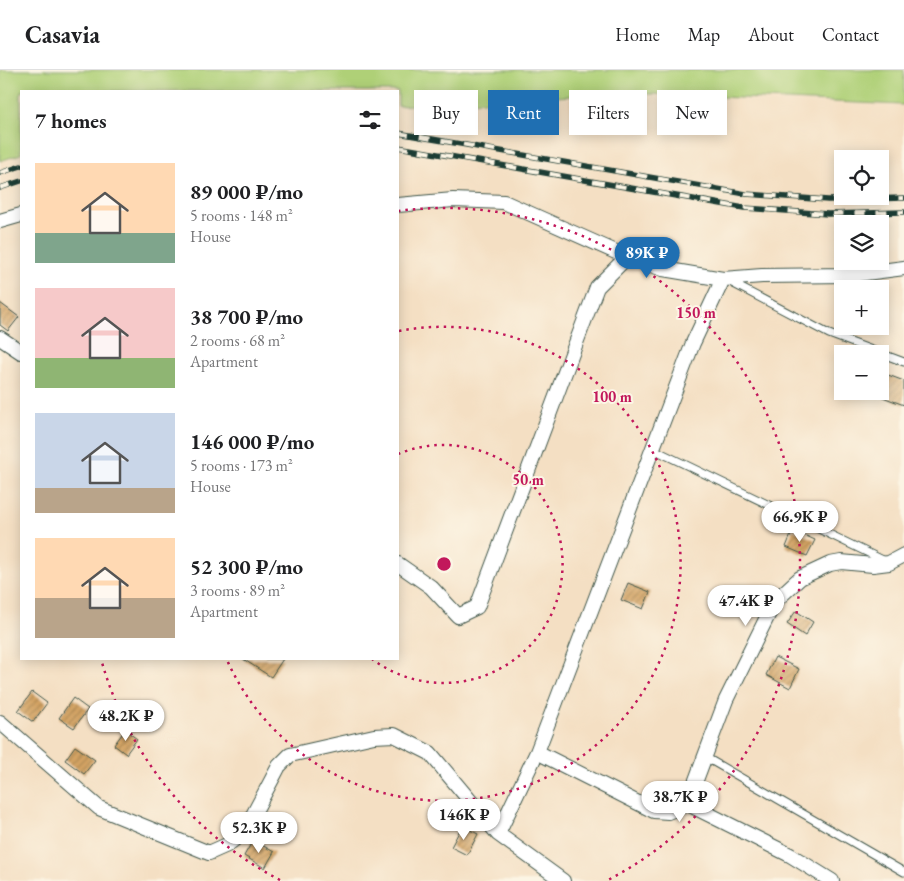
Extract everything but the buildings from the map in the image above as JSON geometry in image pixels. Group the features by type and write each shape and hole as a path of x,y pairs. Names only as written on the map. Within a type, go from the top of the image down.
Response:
{"street":[{"path":"399,205 452,200 504,202 627,257 663,269 723,279 762,276 850,276 904,268"},
{"path":"0,220 20,215"},
{"path":"399,565 431,587 458,616 477,607 597,287 627,257"},
{"path":"498,834 537,752 693,343 723,279"},
{"path":"0,338 20,351"},
{"path":"537,752 654,811 668,812 687,804 726,700 775,601 789,586 800,578 830,564 841,562 873,565 888,563 904,555"},
{"path":"0,722 99,808 209,853 227,845 244,832 279,766 290,755 374,736 394,735 430,753 498,834 563,881"},
{"path":"687,804 790,855 832,881"}],"lane":[{"path":"723,279 829,334 904,362"},
{"path":"653,449 888,563"},
{"path":"705,757 904,872"}],"green space":[{"path":"0,70 904,70 904,105 727,97 727,90 657,90 657,94 647,94 647,90 569,90 569,96 559,97 559,90 488,90 488,101 478,101 478,90 414,90 414,105 399,106 399,90 20,90 20,154 0,161"}],"railway":[{"path":"399,133 746,194 828,200 904,198"},
{"path":"399,147 744,208 828,214 904,212"},
{"path":"0,173 20,166"},
{"path":"0,188 20,181"}]}
